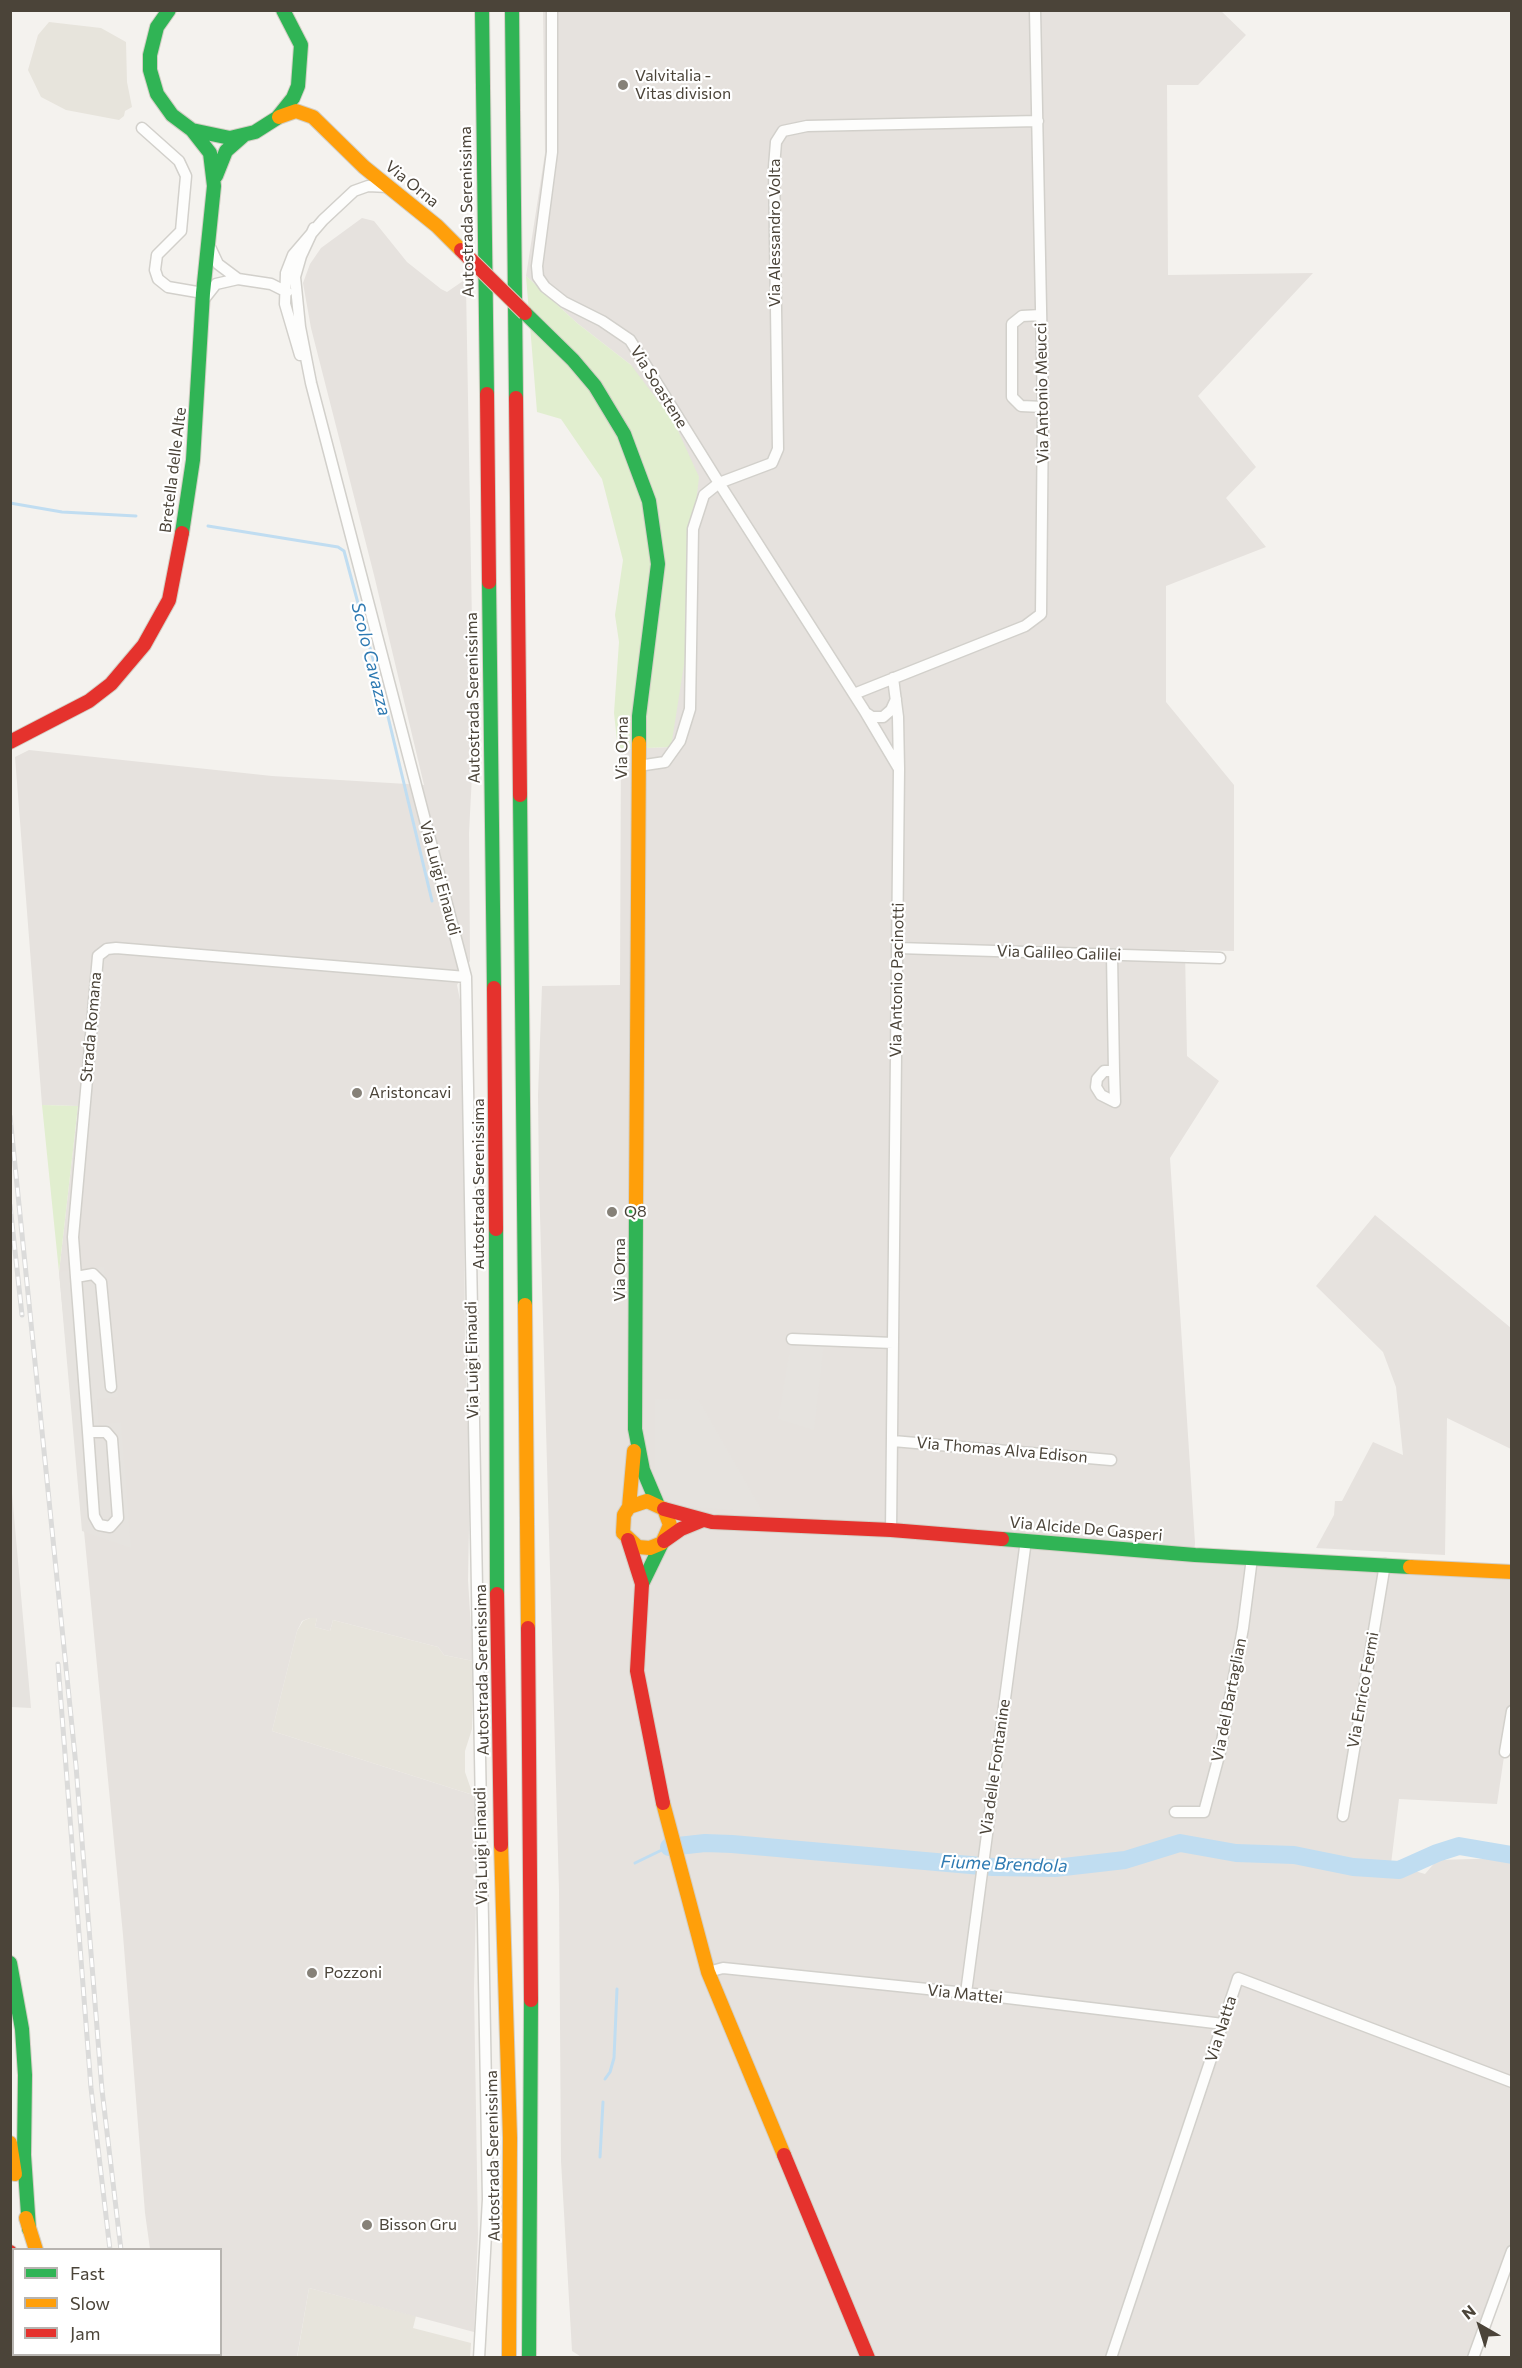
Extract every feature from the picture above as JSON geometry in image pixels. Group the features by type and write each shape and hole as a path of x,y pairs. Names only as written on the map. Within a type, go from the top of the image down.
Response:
{"main road":[{"path":"153,10 157,18 157,27 150,55 152,82 163,105 182,124 192,130 217,137 243,136 261,129 277,118 293,98 301,74 301,45 296,31 283,10"},
{"path":"157,27 169,10"},
{"name":"Autostrada Serenissima","path":"482,10 496,1170 497,1571 504,1986 510,2138 509,2358"},
{"path":"512,10 531,1977 529,2358"},
{"name":"Via Orna","path":"301,74 306,97 320,122 352,155 437,226 573,360 612,411 635,457 649,501 658,564 639,716 635,1429 643,1470 660,1506"},
{"name":"Via Orna","path":"277,118 301,112 320,122"},
{"name":"Bretella delle Alte","path":"10,741 89,701 111,684 144,645 158,624 169,600 176,575 193,460 203,293 214,186 210,153 192,130"},
{"path":"214,186 222,156 243,136"},
{"path":"635,1429 630,1507 622,1524 642,1584 638,1671 669,1828 708,1972 868,2358"},
{"path":"630,1507 647,1501 703,1520"},
{"path":"642,1584 670,1525 660,1506"},
{"name":"Via Alcide De Gasperi","path":"663,1542 681,1529 703,1520 891,1530 1252,1558 1512,1572"},
{"path":"628,1540 644,1549 663,1542"},
{"path":"10,1963 22,2029 25,2074 24,2156 29,2229"},
{"path":"10,2143 16,2184 35,2248"},
{"path":"500,2358 510,2299"},
{"path":"530,2312 538,2358"}],"street":[{"name":"Via Soastene","path":"552,10 552,152 537,266 538,277 564,302 602,321 630,340 718,483"},
{"name":"Via Antonio Meucci","path":"854,694 1025,626 1041,614 1043,407 1035,10"},
{"name":"Via Alessandro Volta","path":"718,483 772,463 776,457 774,167 776,142 783,131 807,126 1038,121"},
{"path":"142,128 179,161 186,176 181,231 157,255 154,270 158,279 168,287 203,293"},
{"path":"352,155 360,176 360,183 354,191"},
{"path":"354,191 368,186 390,188"},
{"name":"Via Luigi Einaudi","path":"286,312 284,289 289,262 294,252 314,228 354,191"},
{"name":"Via Luigi Einaudi","path":"314,228 303,250 295,277 295,300 311,383 466,977 488,2199 479,2358"},
{"path":"209,233 216,261 238,279"},
{"name":"Via Luigi Einaudi","path":"258,281 276,276 289,262"},
{"path":"202,310 212,287 221,282 238,279 258,281 284,289"},
{"name":"Via Luigi Einaudi","path":"258,281 272,289 286,312 311,383"},
{"name":"Via Luigi Einaudi","path":"284,289 291,301 306,358"},
{"path":"1041,315 1022,315 1012,324 1012,397 1021,406 1043,407"},
{"path":"638,766 665,762 680,741 690,709 693,529 704,495 718,483 854,694 899,769"},
{"path":"864,710 872,717 883,717 891,710 896,699 893,678"},
{"name":"Via Antonio Pacinotti","path":"891,1530 898,948 899,769 896,699"},
{"name":"Strada Romana","path":"88,1432 106,1432 112,1439 118,1518 110,1527 99,1526 94,1516 76,1277 73,1220 98,956 107,949 116,948 466,977"},
{"name":"Via Galileo Galilei","path":"898,948 1220,958"},
{"path":"1112,955 1114,1071"},
{"path":"76,1277 93,1274 101,1282 111,1387"},
{"path":"792,1339 893,1343"},
{"name":"Via Thomas Alva Edison","path":"893,1441 1111,1460"},
{"name":"Via delle Fontanine","path":"966,1994 1026,1540"},
{"name":"Via del Bartaglian","path":"1175,1812 1204,1812 1220,1752 1244,1628 1252,1558"},
{"name":"Via Enrico Fermi","path":"1343,1816 1384,1564"},
{"path":"1505,1752 1512,1712"},
{"name":"Via Mattei","path":"708,1972 723,1968 1223,2024"},
{"name":"Via Natta","path":"1112,2358 1238,1978 1512,2082"},
{"path":"1473,2358 1512,2251"}],"shaded area":[{"path":"1220,10 1246,35 1198,85 1167,85 1168,275 1313,273 1198,396 1256,467 1226,498 1266,547 1166,586 1166,702 1234,785 1234,951 1185,950 1187,1056 1219,1081 1170,1158 1195,1543 1193,1563 1511,1577 1511,1709 1497,1804 1399,1799 1391,1864 1425,1874 1437,1860 1511,1858 1511,2265 1480,2357 583,2358 572,2351 561,2161 559,1890 539,1180 538,1095 542,986 620,985 621,749 671,747 631,365 577,323 526,276 545,153 543,11"},
{"path":"49,22 101,28 126,42 127,82 132,107 125,111 124,116 119,120 66,110 41,97 28,70 38,35"},
{"path":"362,218 374,221 407,262 441,289 447,292 463,281 466,286 474,736 469,833 470,961 457,985 463,1015 465,1353 470,1478 468,1580 473,1661 444,1655 438,1647 333,1620 330,1631 315,1627 317,1618 310,1618 302,1621 297,1631 272,1731 473,1795 478,1814 474,1988 478,2234 474,2332 309,2288 297,2357 218,2357 212,2356 222,2356 222,2248 150,2248 145,2213 123,1935 59,1272 78,1106 42,1105 15,757 29,750 272,776 424,785 374,575 311,328 303,283 310,264 321,248"},
{"path":"1375,1215 1511,1328 1511,1449 1447,1418 1445,1555 1316,1548 1334,1515 1335,1501 1342,1501 1373,1442 1403,1455 1396,1387 1383,1352 1316,1286"},
{"path":"104,1267 118,1397 97,1399 99,1425 121,1422 131,1548 82,1531 59,1272"},
{"path":"791,1343 824,1344 814,1430 778,1419"},
{"path":"655,1399 699,1400 763,1512 681,1506 662,1495 655,1486"},
{"path":"11,1482 31,1708 11,1707"},
{"path":"317,1618 315,1627 330,1631 333,1620 438,1647 444,1655 473,1661 472,1729 465,1751 465,1772 473,1795 272,1731 297,1631 303,1621"},
{"path":"309,2288 416,2316 413,2328 471,2343 470,2357 297,2358"}],"green space":[{"path":"526,276 577,323 631,365 674,422 699,477 688,571 688,639 671,747 621,749 617,741 614,713 619,642 615,615 623,560 602,479 561,419 537,412"},
{"path":"42,1105 78,1106 59,1272"}],"waterway":[{"name":"Scolo Cavazza","path":"10,503 62,512 136,516"},
{"name":"Scolo Cavazza","path":"208,526 338,547 344,551 385,704 432,901"},
{"name":"Fiume Brendola","path":"669,1847 705,1843 732,1844 993,1867 1055,1868 1125,1860 1180,1843 1236,1853 1294,1855 1353,1867 1399,1870 1459,1846 1512,1855"},
{"path":"635,1863 668,1847"},
{"path":"605,2079 610,2072 614,2058 617,1989"},
{"path":"600,2157 603,2102"}],"railway":[{"path":"10,1116 76,1766 102,2090 121,2248"},
{"path":"10,1205 22,1315"},
{"path":"58,1664 91,2088 110,2248"}],"traffic: fast":[{"path":"169,10 157,27 150,55 150,70 157,94 172,115 192,130 230,138 255,132 277,118 293,98 298,86 301,45 283,10"},
{"path":"482,10 487,394"},
{"path":"512,10 516,398"},
{"path":"182,533 193,460 203,293 214,186 210,153 192,130"},
{"path":"216,176 226,151 243,136"},
{"path":"525,313 573,360 595,386 624,434 649,501 658,564 639,716 639,743"},
{"path":"489,582 494,988"},
{"path":"520,795 525,1305"},
{"path":"636,1205 635,1429 643,1470 657,1503"},
{"path":"496,1229 497,1594"},
{"path":"1002,1539 1195,1555 1410,1567"},
{"path":"642,1584 662,1543"},
{"path":"10,1963 22,2029 25,2075 24,2155 29,2229"},
{"path":"529,2358 531,2000"}],"traffic: slow":[{"path":"279,117 296,111 313,117 364,167 437,226 461,250"},
{"path":"636,1205 639,743"},
{"path":"525,1305 528,1628"},
{"path":"629,1507 647,1501 664,1509 670,1525 662,1543 650,1548 638,1547 623,1533 624,1515 629,1507 634,1451"},
{"path":"1410,1567 1512,1572"},
{"path":"663,1803 708,1972 784,2155"},
{"path":"501,1845 510,2138 509,2358"},
{"path":"10,2143 15,2174"},
{"path":"26,2218 35,2248"}],"traffic: jam":[{"path":"461,250 525,313"},
{"path":"487,394 489,582"},
{"path":"516,398 520,795"},
{"path":"10,742 89,701 111,684 144,645 169,600 182,533"},
{"path":"494,988 496,1229"},
{"path":"664,1509 712,1522 891,1530 1002,1539"},
{"path":"664,1541 681,1529 703,1520"},
{"path":"628,1540 642,1584 637,1671 663,1803"},
{"path":"497,1594 501,1845"},
{"path":"528,1628 531,2000"},
{"path":"784,2155 868,2358"},
{"path":"10,2252 12,2257"}],"place":[{"name":"Valvitalia - Vitas division","path":"623,85"},
{"name":"Aristoncavi","path":"357,1093"},
{"name":"Q8","path":"612,1212"},
{"name":"Pozzoni","path":"312,1973"},
{"name":"Bisson Gru","path":"367,2225"}]}
